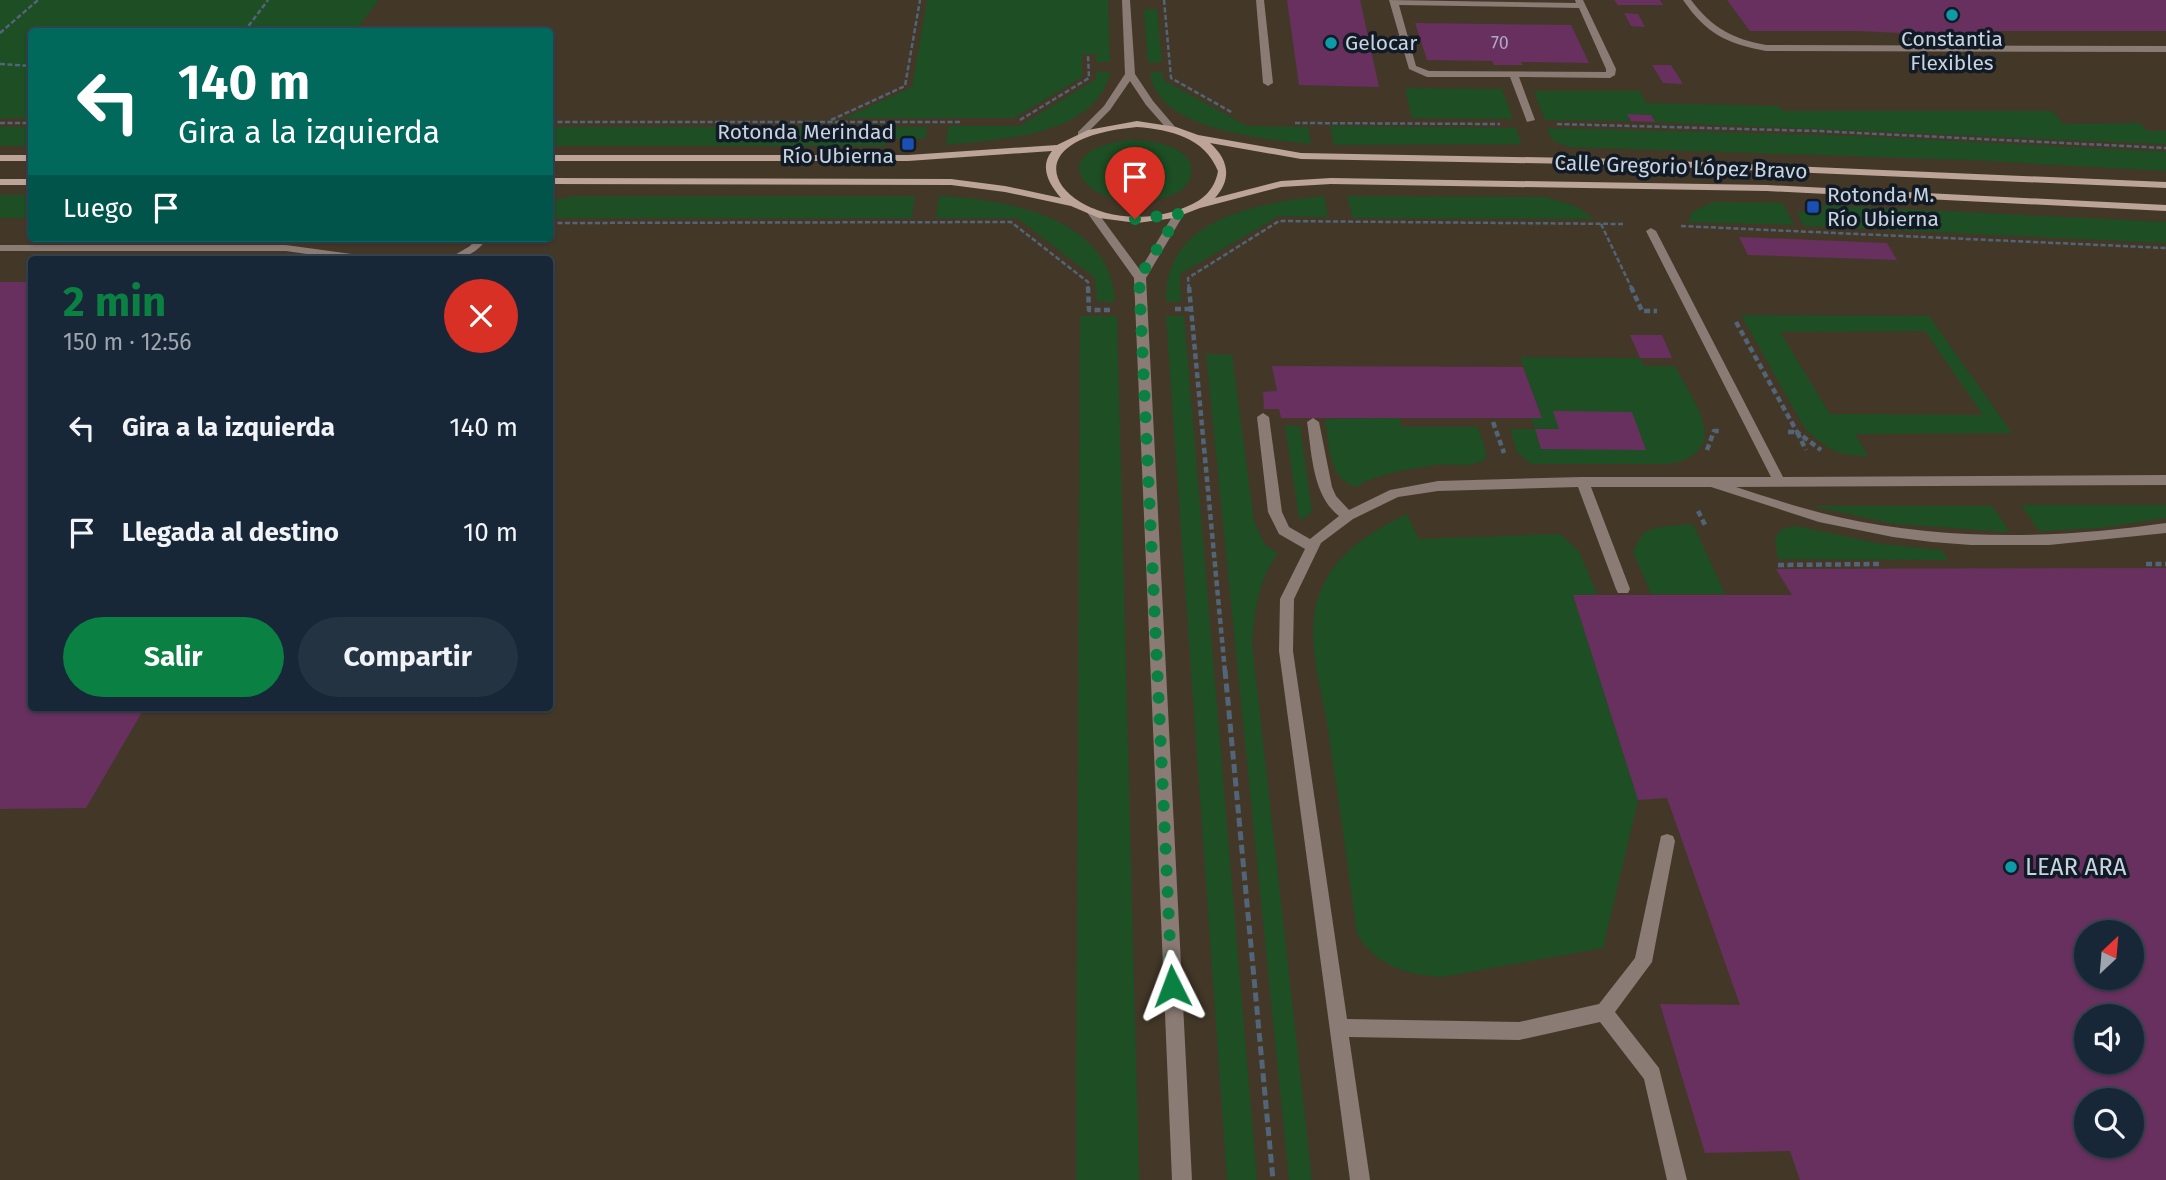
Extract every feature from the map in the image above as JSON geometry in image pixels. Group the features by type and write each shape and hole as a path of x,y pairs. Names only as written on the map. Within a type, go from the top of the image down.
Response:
{"main road":[{"path":"1123,124 1171,128 1196,138 1216,154 1223,171 1217,190 1198,206 1179,214 1135,219 1091,211 1064,195 1051,176 1054,157 1060,148 1081,134 1123,124"},
{"name":"Calle Gregorio López Bravo","path":"1196,138 1301,156 1626,162 2166,185"},
{"path":"553,158 908,158 1060,148"},
{"path":"0,158 28,158"},
{"path":"553,181 951,182 1005,188 1077,204"},
{"name":"Calle Gregorio López Bravo","path":"1198,206 1282,184 1331,181 1767,188 2166,208"},
{"path":"0,182 28,182"}],"street":[{"path":"1126,0 1130,74 1149,103 1171,128"},
{"path":"1260,0 1268,83"},
{"path":"1687,0 1710,29 1730,41 1766,48 2166,49"},
{"path":"1393,1 1580,3 1611,69 1611,75 1514,76 1427,74 1418,71 1412,67 1393,1"},
{"path":"1081,134 1107,108 1130,74"},
{"path":"1514,76 1530,120"},
{"path":"1091,211 1139,278 1182,1180"},
{"path":"1139,278 1179,214"},
{"path":"1651,231 1779,481"},
{"path":"459,256 479,242"},
{"path":"0,248 286,248 344,256"},
{"path":"1263,417 1275,512 1284,530 1312,547"},
{"path":"1313,422 1326,491 1336,510 1348,516"},
{"path":"1360,1180 1286,651 1287,599 1316,540 1348,516 1395,493 1438,486 1582,482 2166,480"},
{"path":"1582,482 1623,589"},
{"path":"1705,482 1801,513 1853,525 1919,535 2032,542 2166,528"},
{"path":"1339,1028 1519,1031 1604,1012 1643,962 1667,841"},
{"path":"1604,1012 1652,1076 1677,1180"}],"path":[{"path":"28,0 37,1"},
{"path":"247,28 268,0"},
{"path":"827,122 905,86 920,0"},
{"path":"1164,0 1171,78 1238,116"},
{"path":"0,33 37,1"},
{"path":"1017,122 1089,78 1088,55"},
{"path":"0,64 28,66"},
{"path":"553,122 964,122"},
{"path":"0,123 28,123"},
{"path":"1291,123 1505,124"},
{"path":"1544,124 1817,131 2166,148"},
{"path":"1273,1180 1188,278 1279,221 1625,225"},
{"path":"553,223 1011,222 1088,282 1089,310"},
{"path":"1601,224 1642,311"},
{"path":"1674,225 2166,248"},
{"path":"1731,312 1797,432 1829,454"},
{"path":"1493,422 1505,456"}],"shaded area":[{"path":"0,0 2166,0 2166,1180 0,1180"}],"green space":[{"path":"0,0 379,0 357,28 28,28 28,118 0,118"},
{"path":"927,0 1108,0 1110,62 1096,62 1096,54 1082,54 1082,77 1014,118 845,118 912,87"},
{"path":"1157,9 1162,62 1148,63 1144,11"},
{"path":"1096,72 1110,72 1101,94 1086,110 1066,122 1043,131 1017,136 946,145 948,126 1020,126 1096,79"},
{"path":"1150,72 1163,72 1163,80 1247,126 1308,127 1311,144 1242,135 1192,119 1171,107 1157,92"},
{"path":"1405,88 1502,89 1513,119 1412,118"},
{"path":"1534,91 1640,91 1646,103 1779,106 1782,111 2052,111 2063,124 2140,123 2147,131 2166,131 2166,144 1655,122 1651,115 1628,114 1631,121 1545,120"},
{"path":"1330,126 1516,128 1521,144 1334,145"},
{"path":"0,127 28,127 28,146 0,146"},
{"path":"553,127 927,127 925,139 887,139 885,146 553,146"},
{"path":"1547,128 1857,136 2166,152 2166,171 1972,160 1569,147 1552,140"},
{"path":"1128,140 1158,143 1179,151 1191,165 1191,175 1186,186 1173,195 1143,201 1120,200 1100,193 1086,183 1079,170 1083,158 1099,147"},
{"path":"0,195 28,195 28,218 0,218"},
{"path":"575,196 915,196 912,218 553,218 553,200"},
{"path":"939,196 995,202 1024,209 1052,219 1076,232 1096,250 1109,273 1115,302 1097,301 1095,278 1017,218 936,218"},
{"path":"1324,196 1328,217 1279,216 1180,274 1181,302 1166,302 1169,274 1180,251 1197,233 1244,210"},
{"path":"1347,196 1545,197 1575,206 1595,219 1353,218"},
{"path":"1713,202 1783,203 1794,225 1688,222 1692,212"},
{"path":"1820,205 2166,222 2166,243 1804,226 1797,212 1824,212"},
{"path":"1741,315 1929,316 2012,433 1855,434 1868,456 1848,455 1833,450 1804,427","holes":["1925,331 1983,415 1830,414 1780,332"]},
{"path":"1080,316 1117,316 1139,1180 1076,1180"},
{"path":"1166,316 1184,316 1257,1180 1227,1180"},
{"path":"1206,354 1232,355 1254,521 1265,545 1278,553 1262,585 1252,643 1312,1180 1289,1180"},
{"path":"1520,357 1640,358 1644,366 1675,366 1704,425 1704,438 1700,449 1688,458 1667,464 1531,464 1517,452 1510,429 1535,429 1531,418 1542,418"},
{"path":"1399,418 1402,427 1478,427 1486,452 1485,459 1474,464 1436,465 1394,472 1356,487 1347,483 1335,468 1329,450 1325,419"},
{"path":"1285,426 1300,426 1312,512 1303,519 1299,518"},
{"path":"2021,505 2166,505 2166,518 2100,528 2039,531"},
{"path":"1811,506 1992,506 2010,532 1895,524"},
{"path":"1407,514 1419,539 1560,534 1579,551 1597,594 1573,595 1638,800 1603,948 1442,977 1416,974 1393,966 1373,953 1357,933 1316,663 1313,625 1321,590 1336,564 1356,544"},
{"path":"1693,524 1725,594 1651,594 1633,551 1643,533 1658,527"},
{"path":"1796,526 1881,544 1942,550 1948,560 1778,559 1775,538 1782,529"}],"building":[{"name":"Gelocar","path":"1287,0 1360,0 1379,87 1299,85"},
{"path":"1614,0 1660,0 1663,5 1618,5"},
{"name":"Constantia Flexibles","path":"1727,0 2166,0 2166,31 1985,31 1990,37 1857,31 1750,31"},
{"path":"1624,13 1638,14 1645,27 1631,26"},
{"path":"1415,23 1571,25 1589,63 1521,62 1523,65 1494,65 1492,61 1427,60"},
{"path":"1652,65 1671,65 1683,84 1663,83"},
{"path":"1627,114 1651,115 1655,122 1631,121"},
{"path":"1739,237 1887,243 1897,260 1748,255"},
{"path":"0,282 28,282 28,711 143,711 86,808 0,809"},
{"path":"1630,335 1662,335 1672,358 1640,358"},
{"path":"1272,366 1523,367 1542,418 1281,418 1279,409 1264,409 1263,392 1277,391"},
{"path":"1553,411 1632,412 1646,450 1541,449 1535,429 1559,429"},
{"name":"LEAR ARA","path":"2166,568 2166,1180 1800,1180 1790,1151 1705,1153 1660,1004 1740,1005 1667,798 1638,800 1573,595 1792,595 1776,569"}],"place":[{"name":"Constantia Flexibles","path":"1952,15"},
{"name":"Gelocar","path":"1331,43"},
{"name":"Rotonda Merindad Río Ubierna","path":"908,144"},
{"name":"Rotonda M. Río Ubierna","path":"1813,207"},
{"name":"LEAR ARA","path":"2011,867"}],"route":[{"path":"1135,219 1179,214 1139,278 1172,986"}]}
